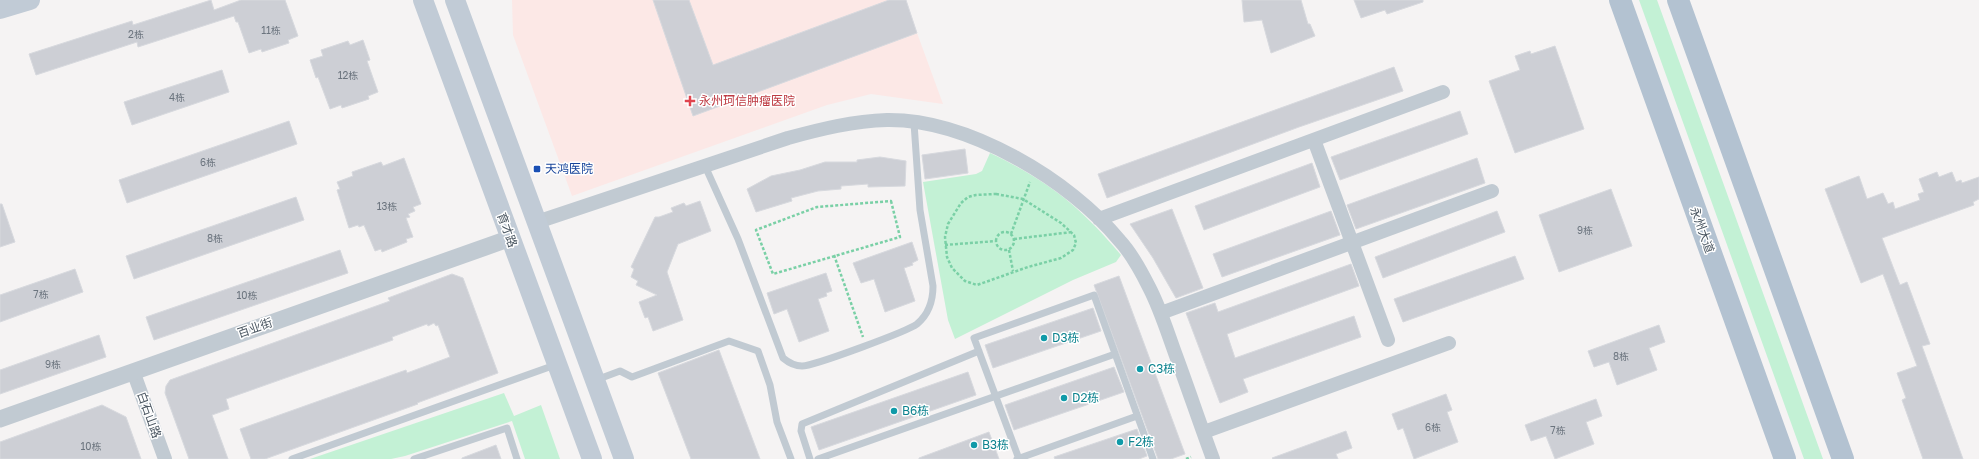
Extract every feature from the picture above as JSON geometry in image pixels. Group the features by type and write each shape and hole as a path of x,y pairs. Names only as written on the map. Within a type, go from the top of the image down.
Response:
{"main road":[{"path":"0,10 30,0"},
{"name":"育才路","path":"423,0 592,459"},
{"path":"455,0 624,459"},
{"name":"永州大道","path":"1620,0 1785,459"},
{"path":"1678,0 1843,459"}],"street":[{"path":"1099,219 1443,92"},
{"path":"537,222 788,138 822,129 856,122 888,120 914,122 955,131 986,143 1034,168 1079,200 1120,241 1136,264 1161,313 1213,459"},
{"path":"1314,140 1388,340"},
{"path":"1161,313 1492,191"},
{"name":"百业街","path":"0,419 511,238"},
{"path":"1204,432 1449,343"},
{"name":"白石山路","path":"133,371 165,459"}],"lane":[{"path":"705,166 738,239 783,358 794,365 813,364 866,345 917,324 925,316 933,297 933,286 920,210 914,122"},
{"path":"1137,416 1018,459 974,338 1094,295 1153,459"},
{"path":"595,381 620,372 632,377 729,341 758,351 770,385 778,422 791,459"},
{"path":"810,459 801,431 802,424 979,351"},
{"path":"818,459 1115,354"},
{"path":"292,459 557,365"},
{"path":"414,459 507,428 517,459"}],"path":[{"path":"1010,234 1034,168"},
{"path":"996,194 1023,199 1072,232 1075,239 1075,247 1061,258 1013,271 977,285 965,281 952,268 947,258 945,245 948,224 961,203 968,197 976,195 996,194"},
{"path":"891,201 900,237 834,255 773,274 756,230 818,207 891,201"},
{"path":"1014,239 1072,232"},
{"path":"1002,233 1010,234 1014,239 1013,247 1008,250 999,248 996,241 1002,233"},
{"path":"945,245 996,241"},
{"path":"1008,250 1013,271"},
{"path":"834,255 866,345"},
{"path":"1186,459 1191,457"}],"shaded area":[{"name":"永州珂信肿瘤医院","path":"512,0 905,0 943,104 871,94 827,105 572,196 513,35"}],"green space":[{"path":"1639,0 1657,0 1823,459 1804,459"},
{"path":"990,153 1029,173 1062,196 1091,222 1121,255 1116,262 1073,280 955,339 948,320 923,182 976,174 982,171"},
{"path":"504,393 514,416 541,405 560,459 525,459 512,421 405,456 391,459 310,459"}],"building":[{"path":"211,0 214,10 241,0 285,0 298,36 288,40 289,43 262,52 261,49 249,53 238,22 236,22 234,16 138,47 137,42 36,75 29,54 132,21 133,25"},
{"path":"653,0 689,0 713,65 889,0 906,0 917,33 693,116"},
{"path":"1242,0 1301,0 1308,24 1310,24 1315,36 1271,53 1262,20 1244,22"},
{"path":"1354,0 1423,0 1423,2 1387,14 1385,10 1361,18"},
{"path":"363,40 370,60 367,61 378,92 368,96 369,99 342,108 341,105 330,109 318,77 316,78 310,60 323,56 321,50 348,41 350,45"},
{"path":"1555,46 1584,129 1515,153 1489,81 1520,70 1515,56 1530,51 1531,54"},
{"path":"1394,67 1403,91 1299,127 1107,198 1098,174"},
{"path":"222,70 229,92 132,125 124,102"},
{"path":"1460,111 1468,134 1340,180 1331,157"},
{"path":"289,121 297,144 127,203 119,180"},
{"path":"965,149 968,173 925,179 922,155"},
{"path":"880,157 906,161 905,186 868,187 868,184 841,186 841,189 818,191 791,198 792,201 756,212 747,189 771,176 800,170 825,162 857,162 857,160"},
{"path":"404,158 421,204 413,207 415,211 408,214 410,217 406,218 413,237 406,239 407,242 382,252 381,249 375,251 364,225 349,228 337,190 340,189 337,182 353,176 352,172 381,162 383,166"},
{"path":"1477,158 1485,183 1356,229 1347,205"},
{"path":"1312,163 1320,187 1204,230 1195,206"},
{"path":"1937,172 1939,177 1952,172 1956,182 1961,180 1962,183 1979,177 1979,199 1973,202 1974,205 1882,238 1900,285 1907,282 1930,344 1922,346 1963,459 1923,459 1902,400 1906,398 1897,373 1917,366 1883,274 1861,283 1825,189 1859,176 1867,199 1883,193 1888,204 1893,202 1895,209 1920,200 1918,194 1924,192 1919,179"},
{"path":"1611,189 1632,246 1559,272 1539,215"},
{"path":"296,197 304,220 134,279 126,256"},
{"path":"700,201 711,231 678,244 667,272 683,320 653,331 648,317 645,318 639,302 657,295 636,285 638,281 631,277 634,269 631,267 655,217 673,212 671,208 684,203 686,206"},
{"path":"0,204 2,204 15,242 0,247"},
{"path":"1172,209 1203,288 1176,298 1153,258 1130,224"},
{"path":"1331,211 1340,235 1222,277 1213,254"},
{"path":"1497,211 1505,232 1383,278 1375,257"},
{"path":"912,242 918,260 912,263 913,265 904,268 915,301 885,312 874,279 861,283 853,263"},
{"path":"340,250 348,273 154,340 146,317"},
{"path":"1515,256 1524,279 1403,322 1394,299"},
{"path":"1351,264 1359,286 1227,334 1235,358 1354,316 1361,337 1243,379 1248,392 1220,403 1186,313 1215,303 1218,312"},
{"path":"75,269 83,292 0,322 0,295"},
{"path":"826,273 832,291 826,293 827,296 818,299 829,331 799,342 787,309 774,314 767,293"},
{"path":"452,274 463,278 498,373 417,403 418,404 265,459 251,459 240,429 406,370 407,373 450,357 438,325 436,326 434,323 428,326 427,324 392,337 393,340 226,399 229,409 212,415 228,459 189,459 165,393 166,386 170,380 390,301 388,298"},
{"name":"C3栋","path":"1119,276 1185,454 1171,459 1158,459 1094,285"},
{"name":"D3栋","path":"1093,308 1101,331 993,368 985,345"},
{"path":"1659,325 1665,342 1649,348 1657,370 1617,385 1609,362 1594,367 1588,351"},
{"path":"99,335 106,357 0,394 0,370"},
{"path":"719,350 760,459 691,459 658,373"},
{"name":"D2栋","path":"1114,367 1124,392 1014,430 1005,405"},
{"name":"B6栋","path":"968,372 976,395 819,450 811,427"},
{"path":"1446,394 1452,410 1447,412 1458,442 1414,459 1403,428 1398,430 1392,414"},
{"path":"1596,399 1602,416 1586,422 1594,444 1555,459 1546,436 1531,441 1525,425"},
{"path":"102,405 126,417 141,459 0,459 0,442"},
{"name":"F2栋","path":"1137,429 1147,456 1139,459 1055,459 1054,457"},
{"path":"1346,431 1352,448 1336,454 1338,459 1272,458"},
{"name":"B3栋","path":"989,432 999,459 919,459 919,458"},
{"path":"496,445 501,459 462,459 462,458"}],"place":[{"name":"永州珂信肿瘤医院","path":"690,101"},
{"name":"天鸿医院","path":"537,169"},
{"name":"D3栋","path":"1044,338"},
{"name":"C3栋","path":"1140,369"},
{"name":"D2栋","path":"1064,398"},
{"name":"B6栋","path":"894,411"},
{"name":"F2栋","path":"1120,442"},
{"name":"B3栋","path":"974,445"}]}
